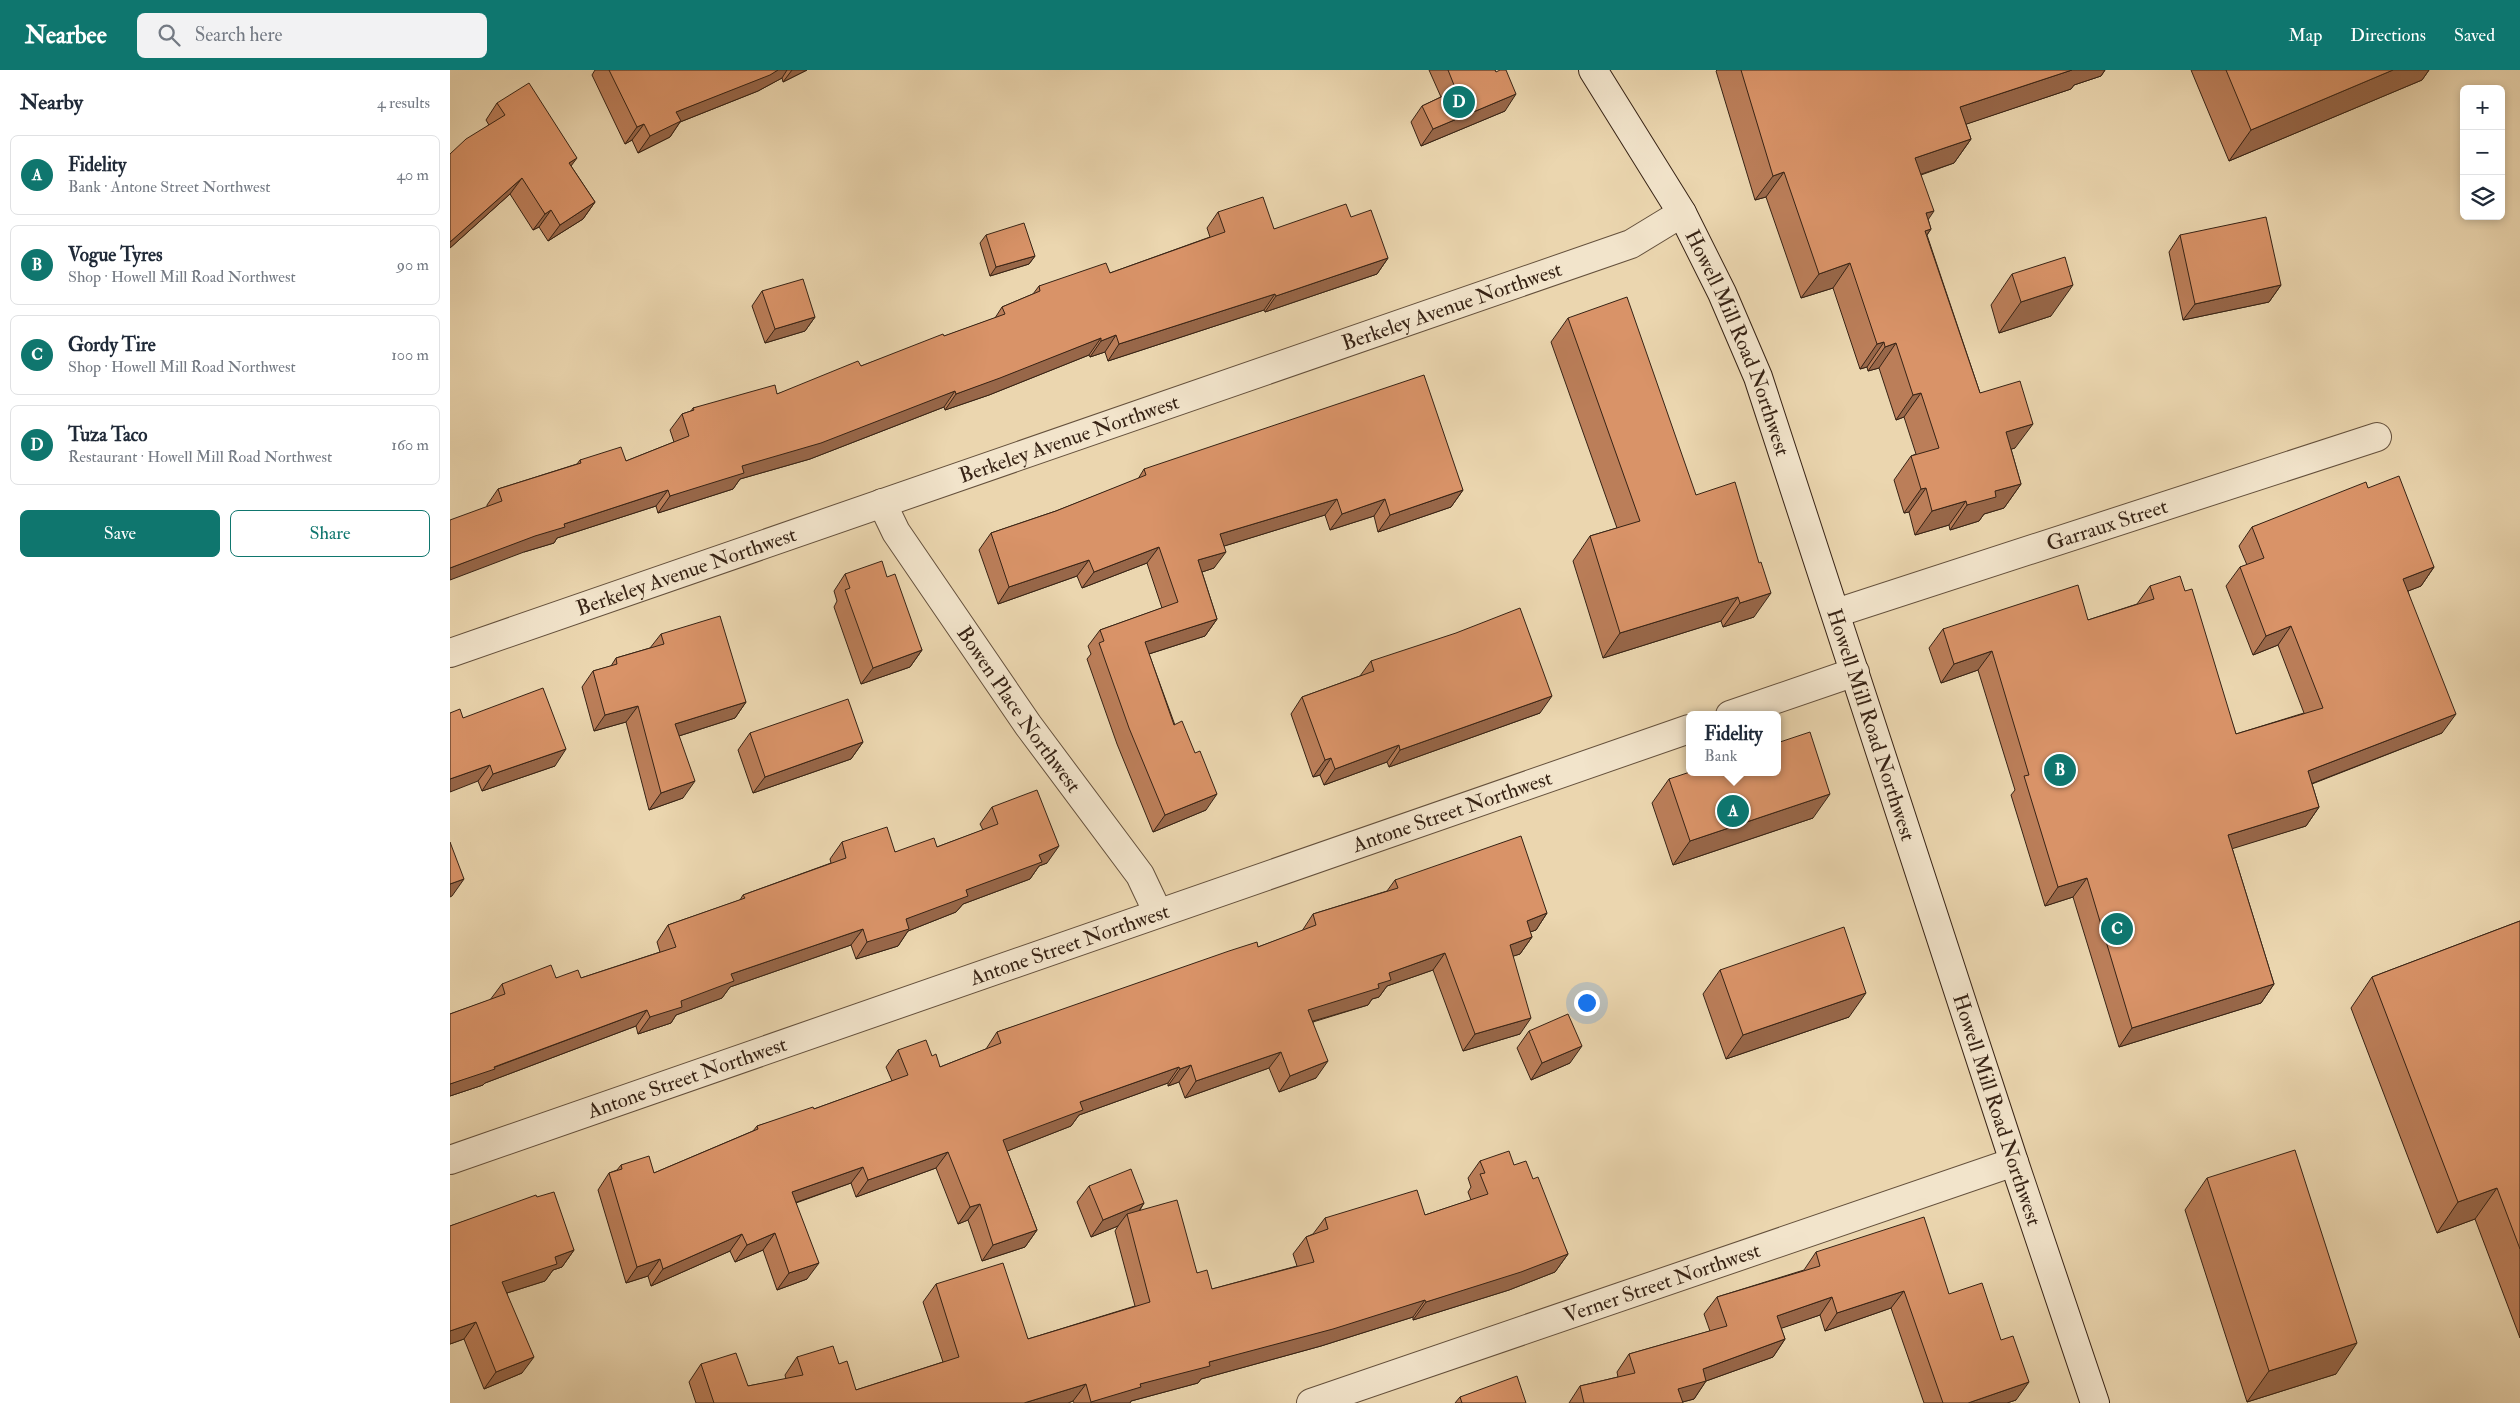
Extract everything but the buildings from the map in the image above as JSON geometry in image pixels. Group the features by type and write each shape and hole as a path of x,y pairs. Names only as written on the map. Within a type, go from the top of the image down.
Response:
{"street":[{"name":"Howell Mill Road Northwest","path":"1595,71 1682,213 1722,293 1758,378 2014,1162 2095,1403"},
{"name":"Berkeley Avenue Northwest","path":"450,653 1631,244 1682,213"},
{"name":"Garraux Street","path":"1836,613 2377,437"},
{"name":"Bowen Place Northwest","path":"882,503 896,532 1028,725 1140,875 1158,913"},
{"path":"1742,711 1855,672"},
{"name":"Antone Street Northwest","path":"450,1160 1686,730"},
{"name":"Verner Street Northwest","path":"1310,1403 2014,1162"}],"place":[{"name":"Tuza Taco","path":"1459,102"},
{"name":"Vogue Tyres","path":"2060,770"},
{"name":"Fidelity","path":"1733,811"},
{"name":"Gordy Tire","path":"2117,929"}]}
